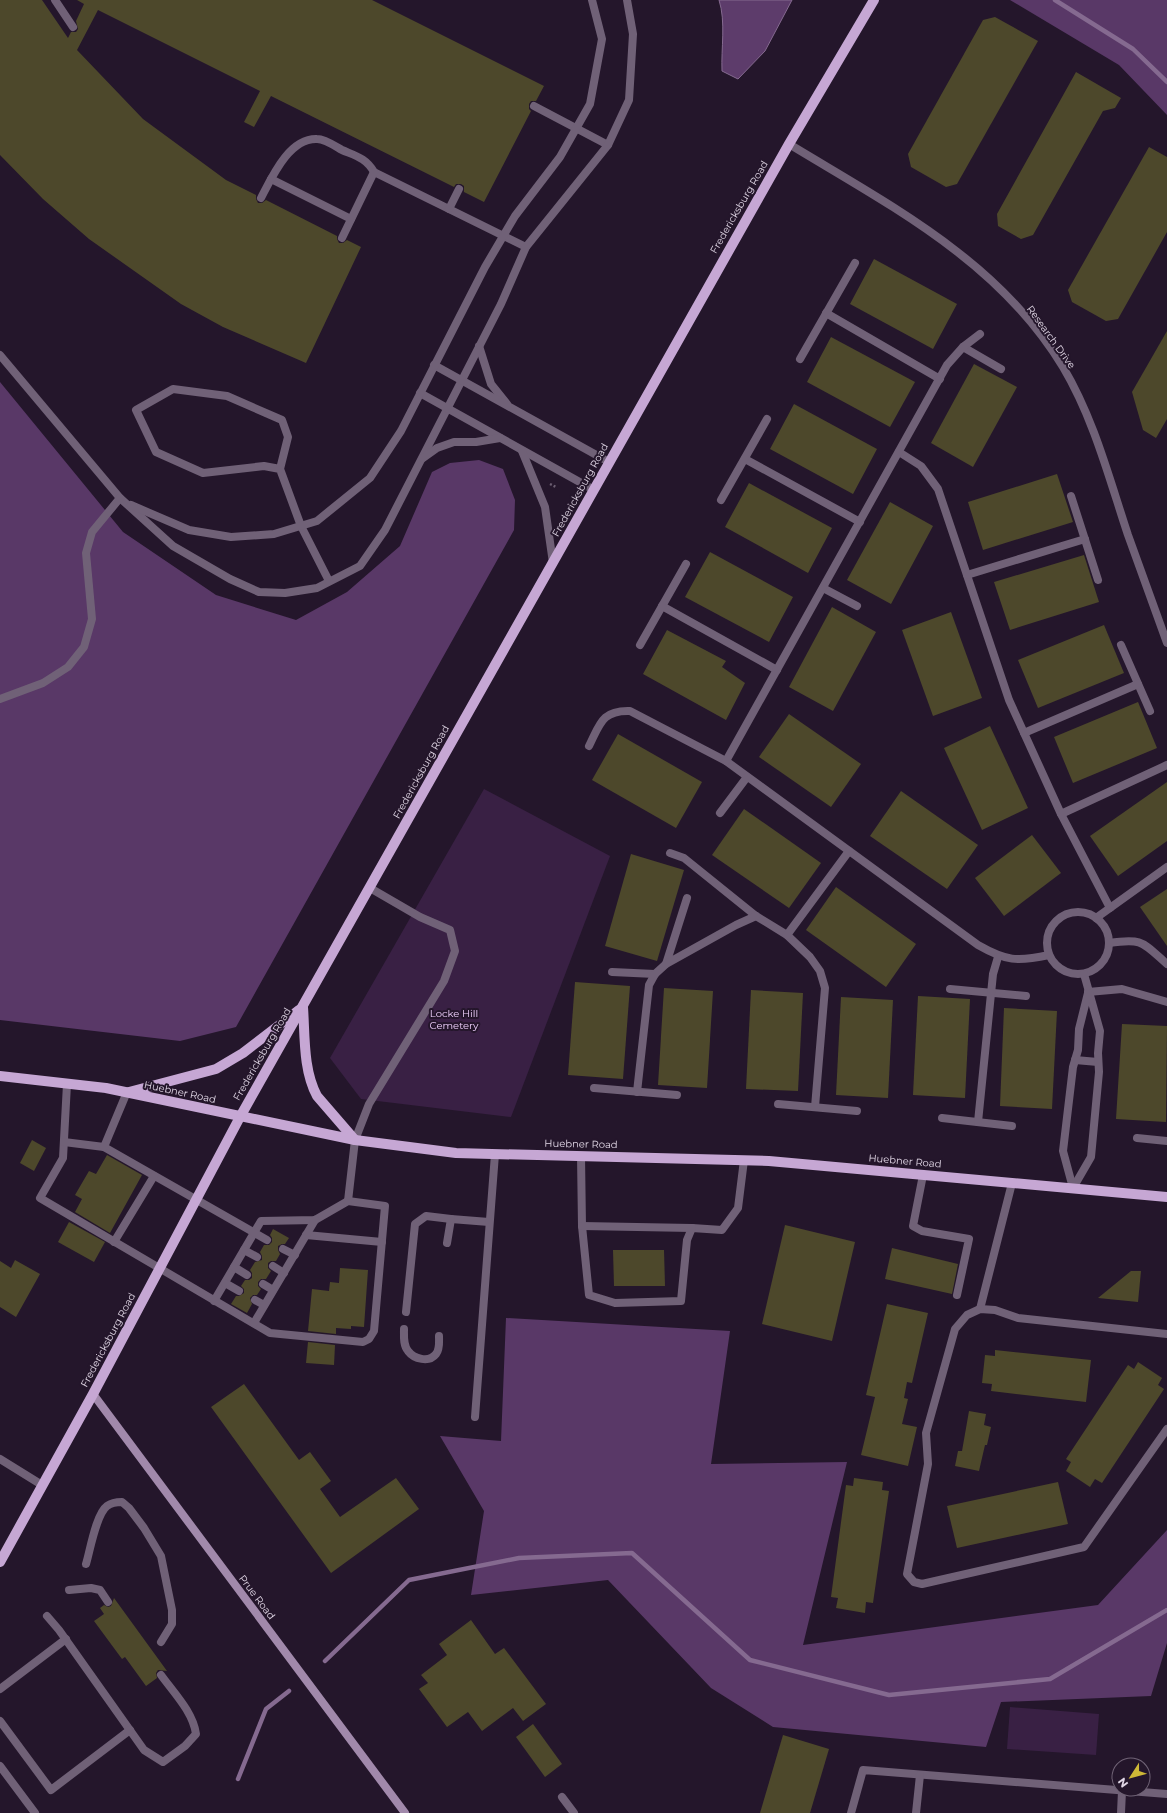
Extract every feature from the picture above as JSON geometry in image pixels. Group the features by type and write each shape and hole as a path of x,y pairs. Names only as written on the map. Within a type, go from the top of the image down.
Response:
{"main road":[{"name":"Fredericksburg Road","path":"0,1562 93,1394 240,1117 789,144 874,0"},
{"path":"127,1092 216,1069 243,1054 303,1007"},
{"path":"303,1007 306,1048 313,1089 317,1096 355,1140"},
{"name":"Huebner Road","path":"0,1076 127,1092 355,1140 456,1153 768,1161 1167,1197"}],"street":[{"path":"55,0 73,27"},
{"path":"120,498 136,508 189,530 231,537 274,534 317,521 370,478 401,431 485,267 503,236 515,216 560,157 590,104 602,39 592,0"},
{"path":"0,356 120,498 172,546 230,579 259,592 285,593 317,588 360,566 385,530 501,304 526,247 608,145 629,100 633,34 627,0"},
{"path":"534,106 577,127 608,145"},
{"path":"261,198 271,179 288,153 304,140 318,138 368,162 374,172 526,247"},
{"name":"Research Drive","path":"789,144 933,232 997,285 1030,320 1063,367 1089,420 1167,643"},
{"path":"342,238 374,172"},
{"path":"271,179 351,219"},
{"path":"449,209 459,189"},
{"path":"800,359 855,263"},
{"path":"826,314 940,379"},
{"path":"726,761 947,365 963,346 980,334"},
{"path":"479,346 491,384 508,406"},
{"path":"963,346 1001,369"},
{"path":"434,365 609,462"},
{"path":"280,468 264,466 203,473 156,452 136,410 173,389 227,396 282,420 288,437 280,468 300,526 329,581"},
{"path":"420,393 594,490"},
{"path":"721,500 767,419"},
{"path":"421,460 437,448 454,442 476,442 500,438"},
{"path":"522,451 545,506 553,563"},
{"path":"899,452 920,466 938,489 1010,700 1061,814 1110,908"},
{"path":"745,459 860,522"},
{"path":"1071,496 1098,580"},
{"path":"0,699 43,683 68,667 84,647 92,619 86,553 92,532 120,498"},
{"path":"967,575 1084,539"},
{"path":"640,645 686,564"},
{"path":"823,588 857,606"},
{"path":"662,606 777,670"},
{"path":"1121,646 1150,711"},
{"path":"1024,733 1138,684"},
{"path":"589,746 600,723 608,714 618,710 630,711 726,761 978,945 998,956 1023,960 1049,955"},
{"path":"1061,814 1167,765"},
{"path":"720,813 748,777"},
{"path":"787,935 849,851"},
{"path":"670,853 684,858 756,916 787,935 810,957 820,971 825,988 815,1107"},
{"path":"1096,918 1167,867"},
{"path":"348,1202 355,1140 368,1104 444,981 456,951 450,930 420,917 370,888"},
{"path":"666,964 687,898"},
{"path":"1077,911 1085,912 1096,918 1105,927 1109,935 1109,944 1106,956 1099,966 1084,974 1076,974 1063,970 1049,955 1047,946 1050,930 1061,917 1077,911"},
{"path":"638,1092 649,985 655,974 666,964 736,925 756,916"},
{"path":"1109,944 1131,940 1144,944 1167,964"},
{"path":"978,1122 993,974 998,956"},
{"path":"612,972 655,974"},
{"path":"1073,1188 1091,1157 1099,1072 1098,1062 1100,1032 1084,974"},
{"path":"950,989 1026,996"},
{"path":"1088,992 1122,989 1167,1002"},
{"path":"1073,1188 1063,1151 1075,1060 1078,1050 1079,1029 1088,992"},
{"path":"1075,1060 1098,1062"},
{"path":"67,1084 63,1158 40,1198 270,1333 363,1342 369,1339 374,1331 385,1206 348,1202 315,1220 261,1221 214,1300"},
{"path":"594,1088 677,1095"},
{"path":"104,1147 127,1092"},
{"path":"778,1104 857,1111"},
{"path":"942,1118 1012,1126"},
{"path":"1137,1138 1167,1141"},
{"path":"64,1142 104,1147 267,1240"},
{"path":"474,1417 495,1154"},
{"path":"581,1156 582,1226 589,1295 615,1303 681,1301 687,1240 692,1228"},
{"path":"582,1226 722,1230 738,1208 744,1160"},
{"path":"923,1175 913,1226 922,1232 969,1239 957,1295"},
{"path":"114,1242 154,1176"},
{"path":"980,1309 1012,1183"},
{"path":"406,1312 416,1224 426,1216 490,1222"},
{"path":"447,1243 451,1219"},
{"path":"254,1323 315,1220"},
{"path":"306,1235 382,1242"},
{"path":"283,1249 294,1255"},
{"path":"244,1250 257,1258"},
{"path":"273,1266 284,1273"},
{"path":"234,1267 247,1275"},
{"path":"224,1283 238,1291"},
{"path":"263,1284 274,1290"},
{"path":"255,1300 264,1305"},
{"path":"1167,1334 1018,1318 995,1310 980,1309 967,1315 955,1329 926,1433 928,1464 907,1574 914,1582 922,1584 1084,1547 1167,1429"},
{"path":"404,1329 407,1350 418,1358 426,1360 435,1355 439,1347 439,1336"},
{"name":"Prue Road","path":"93,1394 405,1813"},
{"path":"0,1459 42,1485"},
{"path":"86,1564 100,1514 106,1506 114,1502 122,1502 129,1508 144,1528 161,1556 172,1610 172,1624 161,1642"},
{"path":"69,1590 91,1588 100,1590 108,1602"},
{"path":"48,1616 144,1750 163,1762 185,1746 196,1734 195,1726 190,1716 161,1675"},
{"path":"0,1689 66,1640"},
{"path":"0,1721 51,1790 130,1730"},
{"path":"0,1766 35,1813"},
{"path":"850,1813 863,1770 1111,1790"},
{"path":"916,1813 920,1775"},
{"path":"1151,1793 1167,1794"},
{"path":"562,1797 574,1813"},
{"path":"1120,1813 1121,1797"}],"path":[{"path":"550,484 556,487"}],"green space":[{"name":"Locke Hill Cemetery","path":"484,789 610,856 511,1117 361,1099 330,1058"},
{"path":"1010,1707 1099,1714 1096,1755 1007,1749"}],"shaded area":[{"path":"719,0 792,0 765,51 738,79 722,71 723,26"},
{"path":"1010,0 1167,0 1167,115 1119,65"},
{"path":"0,382 123,532 216,595 296,620 347,592 400,546 432,472 450,463 479,460 503,469 515,500 514,530 236,1027 180,1041 0,1020"},
{"path":"506,1318 730,1331 711,1464 847,1462 803,1645 1098,1605 1167,1530 1167,1643 1151,1696 1001,1702 986,1747 773,1727 711,1688 608,1580 471,1595 484,1511 440,1436 501,1441"}],"building":[{"path":"0,0 42,0 68,38 71,32 76,32 78,29 76,21 84,4 77,0 372,0 544,86 536,101 531,101 529,104 529,109 531,111 484,202 464,192 464,186 461,184 456,184 454,187 271,96 254,127 244,122 260,91 98,10 77,50 143,119 226,180 256,195 258,203 262,203 266,200 337,236 339,243 343,243 347,240 361,247 306,363 223,327 181,304 89,239 43,199 0,155"},
{"path":"995,17 1038,41 957,184 946,187 911,167 908,154 983,20"},
{"path":"1076,72 1121,98 1115,108 1103,111 1033,235 1021,239 998,226 997,214"},
{"path":"1149,147 1167,157 1167,232 1118,319 1106,321 1072,302 1068,290"},
{"path":"874,259 957,304 933,349 850,304"},
{"path":"1167,331 1167,419 1156,438 1143,430 1132,392"},
{"path":"831,337 915,382 890,427 807,382"},
{"path":"974,364 1017,387 973,467 931,443"},
{"path":"794,404 877,449 853,494 770,449"},
{"path":"1057,474 1073,522 983,550 968,502"},
{"path":"749,483 832,528 808,573 725,527"},
{"path":"890,502 933,526 891,604 847,580"},
{"path":"710,552 793,597 769,642 685,597"},
{"path":"1084,555 1099,602 1010,630 994,582"},
{"path":"832,607 876,632 833,711 789,687"},
{"path":"951,612 982,698 933,716 902,630"},
{"path":"1104,625 1124,673 1038,708 1018,660"},
{"path":"667,630 726,661 722,667 745,683 726,720 643,674"},
{"path":"1138,702 1157,748 1073,783 1054,737"},
{"path":"789,714 861,764 831,807 759,757"},
{"path":"990,726 1028,808 982,830 944,748"},
{"path":"618,734 702,782 676,828 592,780"},
{"path":"1167,782 1167,841 1118,876 1090,836"},
{"path":"901,791 978,845 947,889 870,836"},
{"path":"744,809 821,863 789,908 712,855"},
{"path":"1032,835 1061,873 1004,916 975,878"},
{"path":"631,854 684,870 657,961 605,946"},
{"path":"836,887 916,944 886,987 806,930"},
{"path":"1167,889 1167,946 1140,907"},
{"path":"575,982 630,986 623,1079 568,1075"},
{"path":"664,988 713,991 707,1088 658,1085"},
{"path":"751,990 803,993 798,1091 746,1089"},
{"path":"918,996 970,999 965,1098 913,1095"},
{"path":"841,997 893,1000 888,1098 836,1095"},
{"path":"1004,1008 1057,1011 1052,1109 1000,1106"},
{"path":"1122,1024 1167,1026 1166,1122 1116,1119"},
{"path":"32,1140 46,1148 34,1171 20,1163"},
{"path":"107,1155 142,1175 110,1233 75,1212 82,1199 75,1195 89,1171 96,1174"},
{"path":"69,1222 105,1242 94,1262 58,1242"},
{"path":"785,1225 855,1242 832,1341 762,1324"},
{"path":"273,1229 289,1238 285,1244 278,1246 280,1254 276,1261 271,1261 268,1263 268,1268 271,1271 266,1279 261,1279 258,1282 258,1286 261,1289 257,1295 253,1295 250,1298 252,1304 247,1313 231,1304 236,1296 244,1293 244,1289 241,1286 245,1280 252,1278 252,1273 250,1270 255,1262 262,1260 260,1252 264,1245 269,1245 272,1242 270,1235"},
{"path":"892,1248 958,1264 952,1294 885,1279"},
{"path":"613,1250 664,1250 665,1286 614,1286"},
{"path":"15,1260 40,1274 16,1317 0,1307 0,1261 11,1268"},
{"path":"340,1268 368,1270 364,1327 351,1326 351,1329 336,1328 336,1334 308,1331 312,1289 329,1291 330,1282 339,1283"},
{"path":"1131,1271 1141,1271 1138,1302 1098,1298"},
{"path":"887,1304 928,1313 912,1383 907,1382 904,1398 908,1399 902,1424 917,1427 908,1466 861,1455 875,1397 866,1395"},
{"path":"308,1342 335,1345 334,1365 306,1363"},
{"path":"995,1350 1091,1360 1086,1402 991,1391 992,1384 982,1383 985,1355 995,1356"},
{"path":"1138,1362 1162,1378 1158,1385 1164,1389 1102,1483 1095,1479 1090,1487 1066,1471 1071,1462 1066,1459 1128,1365 1134,1369"},
{"path":"244,1384 299,1460 310,1452 331,1481 320,1489 340,1517 396,1478 419,1509 331,1573 211,1407"},
{"path":"969,1411 986,1414 984,1425 991,1427 979,1471 955,1466 958,1451 962,1451"},
{"path":"854,1478 883,1482 882,1490 889,1491 873,1603 866,1602 865,1613 836,1608 838,1598 831,1597 846,1485 853,1486"},
{"path":"1058,1482 1068,1524 957,1548 947,1506"},
{"path":"114,1598 167,1671 158,1670 156,1673 157,1678 146,1686 125,1657 122,1659 94,1621 104,1614 100,1608 104,1605 108,1607 111,1606"},
{"path":"471,1620 495,1654 504,1648 546,1704 523,1721 513,1708 482,1731 468,1712 447,1727 419,1689 428,1683 421,1675 447,1655 439,1644"},
{"path":"533,1724 562,1764 545,1777 516,1737"},
{"path":"783,1735 829,1749 810,1813 760,1813"}],"waterway":[{"path":"1055,0 1133,49 1167,82"},
{"path":"325,1661 409,1580 519,1558 632,1553 750,1660 889,1695 1050,1679 1167,1610"},
{"path":"238,1779 266,1709 289,1691"}]}
